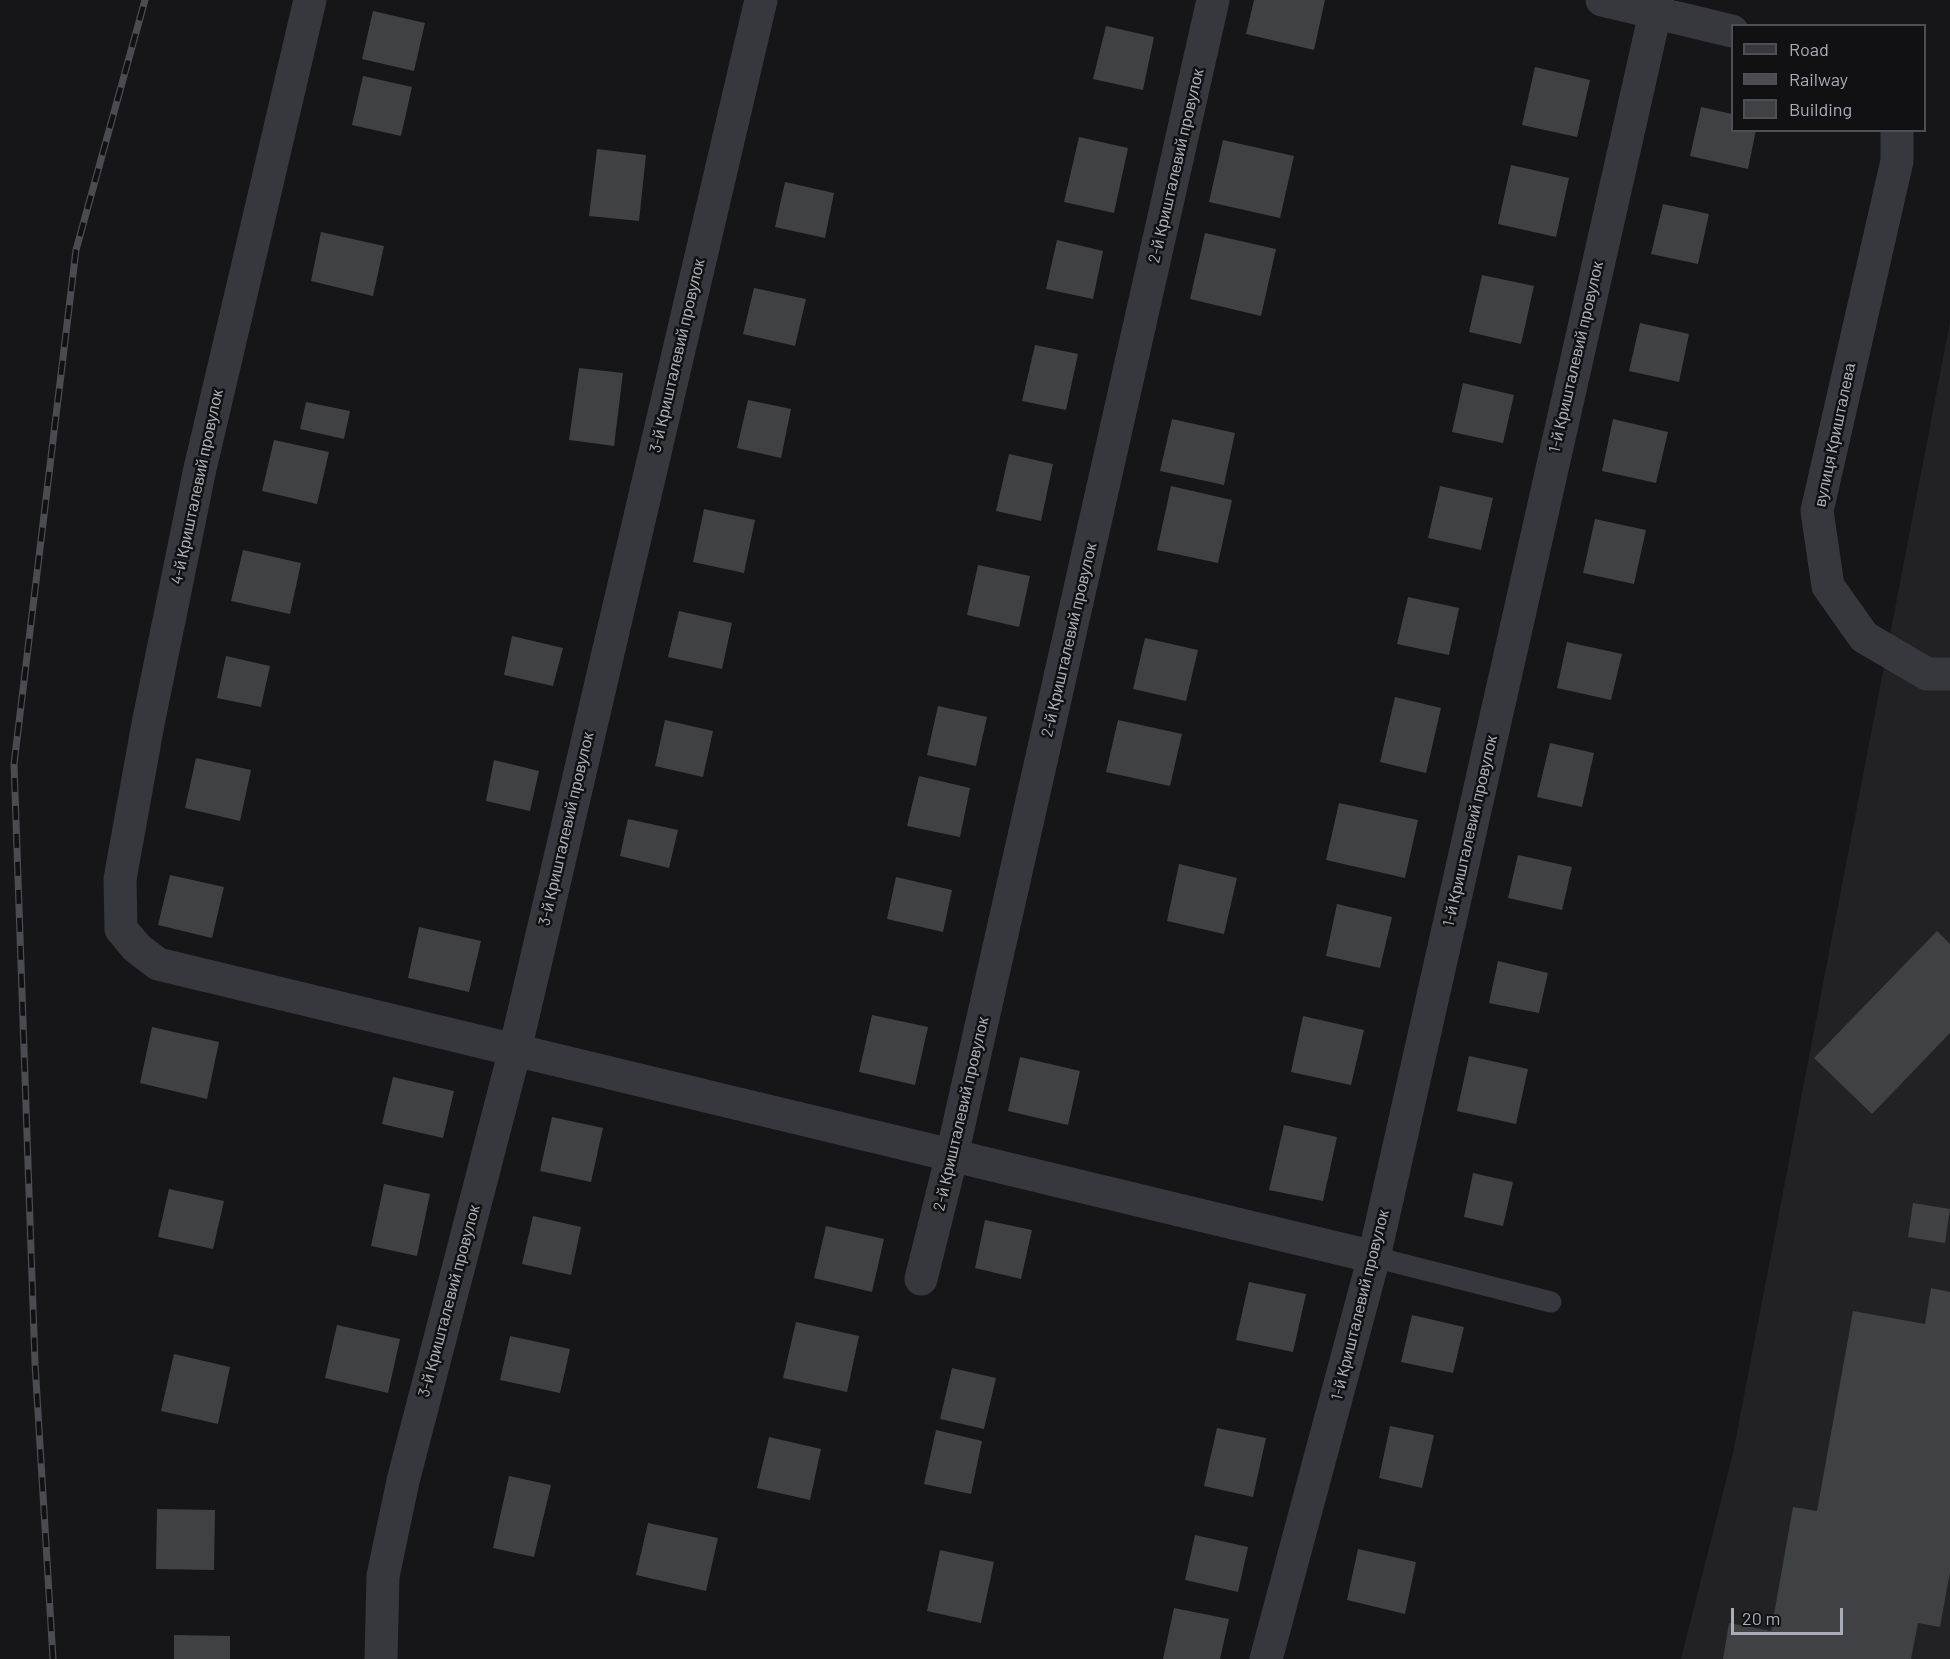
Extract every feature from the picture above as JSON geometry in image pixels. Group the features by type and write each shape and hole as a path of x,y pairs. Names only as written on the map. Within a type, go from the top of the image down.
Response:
{"street":[{"name":"4-й Кришталевий провулок","path":"310,0 199,473 148,724 120,879 121,929 137,948 158,964 515,1050"},
{"name":"3-й Кришталевий провулок","path":"381,1659 383,1576 403,1481 515,1050 761,0"},
{"name":"2-й Кришталевий провулок","path":"921,1279 952,1155 1213,0"},
{"path":"1602,0 1656,6 1731,30"},
{"name":"1-й Кришталевий провулок","path":"1266,1659 1374,1257 1656,6"},
{"name":"вулиця Кришталева","path":"1897,132 1897,161 1817,511 1828,586 1864,637 1927,674 1950,674"},
{"path":"515,1050 1374,1257"}],"lane":[{"path":"1374,1257 1551,1302"}],"shaded area":[{"path":"1950,322 1950,1659 1681,1659 1733,1453"}],"building":[{"path":"1254,0 1325,0 1314,50 1246,34"},
{"path":"373,11 425,23 414,71 362,59"},
{"path":"1106,26 1154,37 1143,90 1093,79"},
{"path":"1535,67 1590,80 1577,137 1522,125"},
{"path":"363,76 412,87 401,136 352,125"},
{"path":"1701,107 1731,114 1731,132 1756,132 1748,169 1690,156"},
{"path":"1079,137 1128,148 1114,213 1064,202"},
{"path":"1223,140 1294,156 1280,218 1209,202"},
{"path":"597,149 646,155 639,221 589,216"},
{"path":"1511,165 1569,178 1556,237 1498,224"},
{"path":"785,182 834,193 825,238 775,227"},
{"path":"1663,204 1709,214 1698,264 1651,254"},
{"path":"321,232 384,246 373,296 311,281"},
{"path":"1205,233 1276,249 1261,316 1190,299"},
{"path":"1057,240 1103,251 1093,299 1046,289"},
{"path":"1482,275 1534,286 1521,344 1469,332"},
{"path":"754,288 806,299 795,346 743,334"},
{"path":"1640,323 1689,334 1679,382 1629,371"},
{"path":"1035,345 1078,354 1066,410 1022,401"},
{"path":"579,368 623,373 614,446 569,440"},
{"path":"1463,383 1514,395 1503,443 1452,432"},
{"path":"748,400 791,409 781,458 737,448"},
{"path":"306,402 350,411 344,439 300,429"},
{"path":"1172,419 1235,433 1224,485 1160,471"},
{"path":"1613,419 1668,432 1656,483 1602,471"},
{"path":"274,440 329,452 317,504 262,491"},
{"path":"1009,454 1053,464 1041,521 996,511"},
{"path":"1171,486 1232,500 1218,563 1157,550"},
{"path":"1440,486 1493,498 1481,550 1428,538"},
{"path":"704,509 755,520 744,573 693,562"},
{"path":"1595,519 1646,530 1634,584 1583,573"},
{"path":"243,550 301,563 290,614 231,601"},
{"path":"978,565 1030,576 1019,627 967,615"},
{"path":"1408,597 1459,608 1449,655 1397,644"},
{"path":"679,611 732,623 722,669 668,657"},
{"path":"512,636 563,648 553,686 504,675"},
{"path":"1145,638 1198,650 1186,701 1133,689"},
{"path":"1567,642 1622,654 1611,700 1557,688"},
{"path":"226,656 270,666 261,707 217,698"},
{"path":"1395,697 1441,708 1426,773 1380,762"},
{"path":"938,706 987,717 976,766 927,755"},
{"path":"665,720 713,731 703,777 655,766"},
{"path":"1118,720 1182,734 1170,786 1106,772"},
{"path":"1550,743 1594,753 1582,807 1537,797"},
{"path":"196,758 251,770 240,821 185,808"},
{"path":"494,760 539,771 530,811 486,801"},
{"path":"919,776 970,788 960,837 907,826"},
{"path":"1339,803 1418,820 1405,878 1326,860"},
{"path":"628,819 678,830 669,868 620,856"},
{"path":"1518,855 1572,867 1562,910 1508,898"},
{"path":"1179,864 1237,878 1224,934 1167,921"},
{"path":"170,875 224,887 212,938 158,925"},
{"path":"896,877 952,890 943,932 887,919"},
{"path":"1337,904 1392,917 1380,968 1326,956"},
{"path":"419,927 481,941 469,992 408,978"},
{"path":"1937,931 1950,944 1950,1033 1872,1114 1814,1058"},
{"path":"1498,961 1548,973 1539,1013 1489,1003"},
{"path":"872,1015 928,1027 915,1085 859,1072"},
{"path":"1303,1016 1364,1030 1351,1085 1291,1072"},
{"path":"152,1027 219,1042 207,1099 140,1083"},
{"path":"1469,1056 1528,1069 1516,1124 1457,1111"},
{"path":"1020,1057 1080,1071 1068,1125 1008,1111"},
{"path":"393,1077 454,1091 443,1138 382,1124"},
{"path":"552,1117 603,1128 591,1182 540,1171"},
{"path":"1284,1125 1337,1137 1323,1201 1269,1190"},
{"path":"1473,1173 1513,1182 1503,1226 1464,1217"},
{"path":"384,1184 430,1194 417,1256 371,1246"},
{"path":"169,1189 224,1201 213,1249 158,1237"},
{"path":"1913,1203 1950,1209 1945,1243 1908,1237"},
{"path":"533,1216 581,1227 571,1275 522,1264"},
{"path":"985,1220 1032,1230 1021,1279 975,1268"},
{"path":"826,1226 884,1239 872,1292 814,1278"},
{"path":"1249,1282 1306,1294 1293,1352 1236,1340"},
{"path":"1931,1288 1950,1292 1950,1572 1940,1627 1918,1623 1911,1659 1723,1659 1729,1623 1771,1631 1793,1507 1817,1511 1853,1311 1925,1324"},
{"path":"1412,1315 1464,1327 1453,1373 1401,1362"},
{"path":"796,1322 859,1336 847,1392 783,1378"},
{"path":"337,1325 400,1339 388,1393 325,1378"},
{"path":"510,1336 570,1349 560,1393 500,1380"},
{"path":"174,1354 230,1367 218,1424 161,1411"},
{"path":"952,1368 996,1378 984,1429 940,1419"},
{"path":"1390,1426 1434,1435 1422,1488 1379,1478"},
{"path":"1217,1428 1266,1438 1253,1497 1204,1486"},
{"path":"936,1430 982,1441 971,1494 924,1484"},
{"path":"769,1437 821,1449 810,1500 757,1488"},
{"path":"509,1476 551,1485 534,1557 493,1548"},
{"path":"157,1509 215,1510 214,1570 156,1569"},
{"path":"648,1523 718,1538 706,1591 636,1575"},
{"path":"1195,1535 1248,1547 1238,1592 1185,1580"},
{"path":"1358,1549 1416,1562 1405,1614 1347,1600"},
{"path":"940,1550 994,1562 981,1623 927,1611"},
{"path":"1174,1608 1229,1619 1220,1659 1163,1659"},
{"path":"174,1635 230,1636 230,1659 174,1659"}],"railway":[{"path":"53,1659 35,1363 14,764 76,250 145,0"}]}
